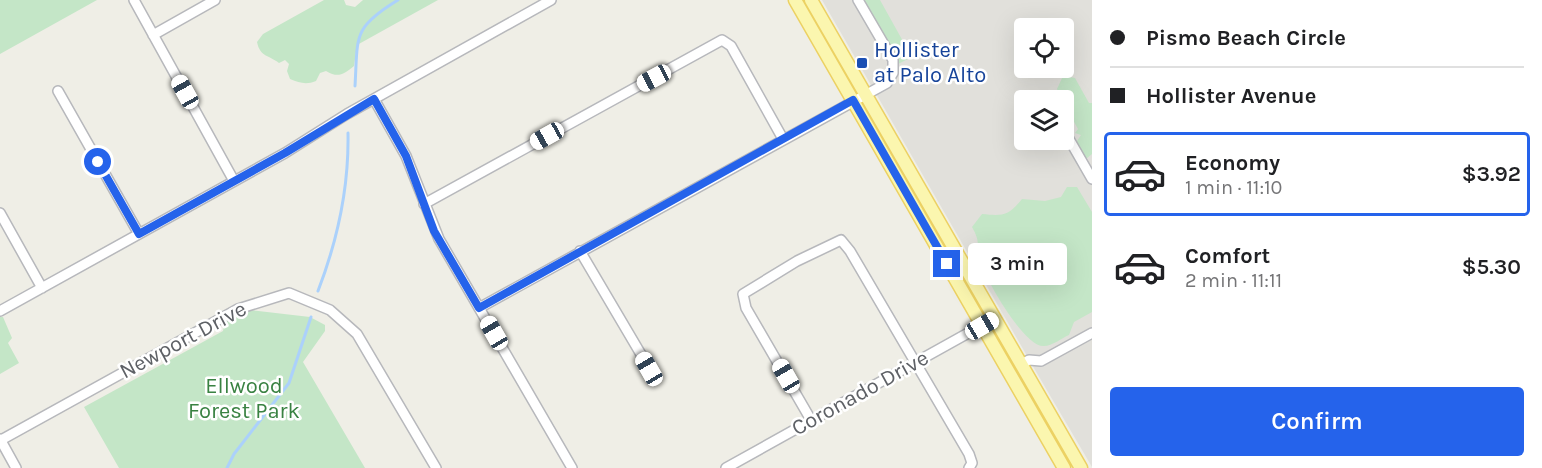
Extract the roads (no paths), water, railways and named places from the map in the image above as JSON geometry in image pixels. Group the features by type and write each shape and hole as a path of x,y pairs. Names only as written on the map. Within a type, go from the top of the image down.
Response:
{"main road":[{"path":"795,0 1064,468"},
{"path":"811,0 1081,468"}],"street":[{"path":"134,0 234,181"},
{"path":"153,35 215,0"},
{"path":"0,311 234,181 551,0"},
{"path":"479,308 887,83 894,67 858,0"},
{"path":"424,204 722,40 730,46 783,139"},
{"path":"58,91 139,234"},
{"path":"374,99 406,156 434,231 572,468"},
{"path":"1074,148 1092,179"},
{"path":"0,213 42,288"},
{"path":"811,420 743,298 749,288 797,261 834,241 843,242 969,454 972,463 969,468"},
{"path":"580,251 652,373"},
{"path":"286,283 289,294 330,310 357,334 436,468"},
{"name":"Newport Drive","path":"0,440 238,309 289,294"},
{"name":"Coronado Drive","path":"726,468 995,318"},
{"path":"1022,364 1029,360 1041,361 1092,333"},
{"path":"1028,376 1036,372 1041,361"},
{"path":"0,440 16,468"}],"waterway":[{"path":"355,86 360,35 372,18 398,0"},
{"path":"318,291 341,214 347,174 348,133"},
{"path":"227,468 234,454 289,383 311,317"}],"place":[{"name":"Hollister at Palo Alto","path":"862,63"}],"park label":[{"name":"Ellwood Forest Park","path":"244,398"}]}
